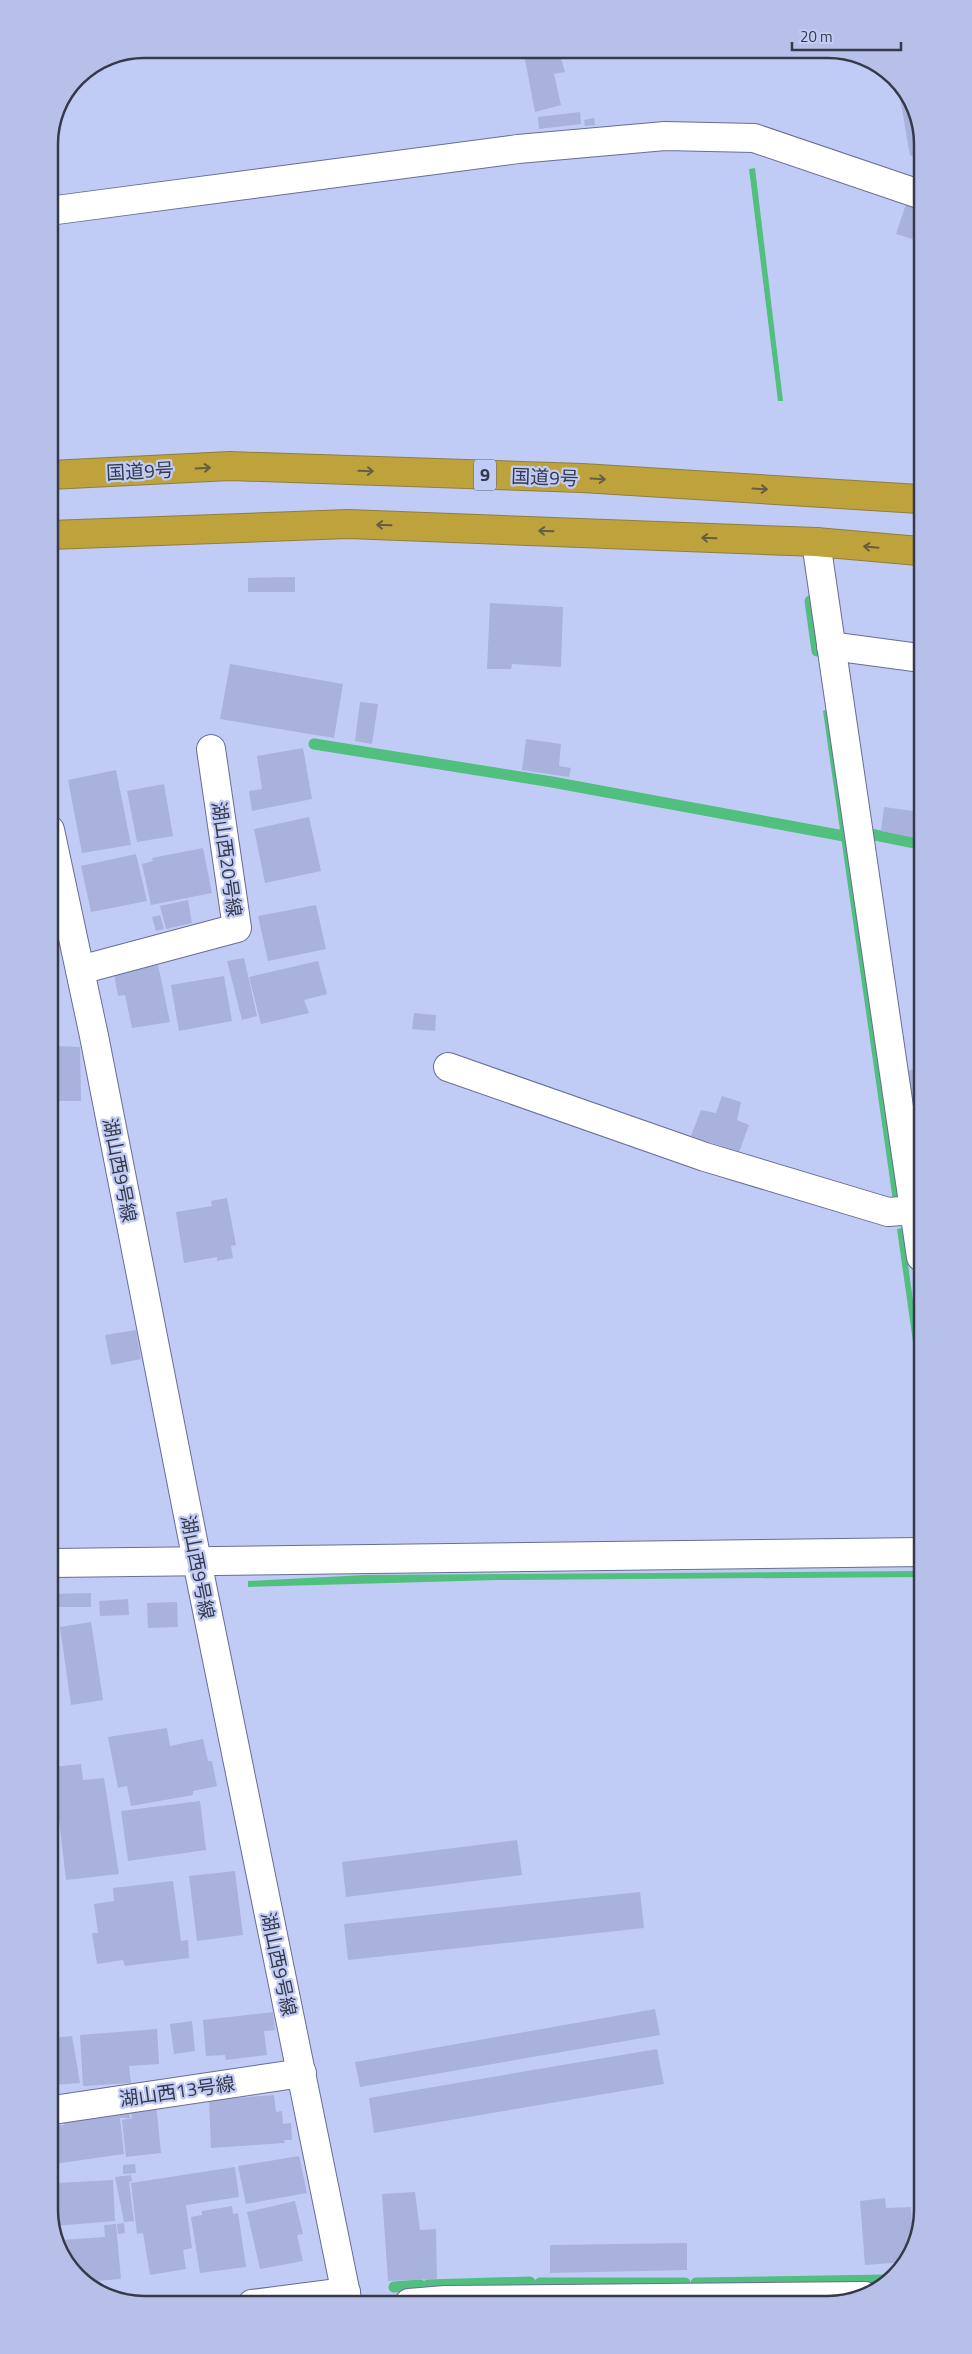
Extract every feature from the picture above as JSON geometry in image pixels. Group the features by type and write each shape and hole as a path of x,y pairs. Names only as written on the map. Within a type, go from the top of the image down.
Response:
{"highway":[{"name":"国道9号","path":"58,475 240,467 582,478 914,499"},
{"path":"58,536 348,524 816,542 914,551"}],"street":[{"path":"58,210 518,150 665,136 754,138 914,193"},
{"path":"448,1067 704,1156 888,1212 914,1210 816,542"},
{"path":"832,646 914,657"},
{"name":"湖山西20号線","path":"80,970 237,928 211,749"},
{"name":"湖山西9号線","path":"58,867 347,2296"},
{"path":"58,1563 914,1552"},
{"name":"湖山西13号線","path":"58,2109 302,2073"}],"shaded area":[{"path":"755,168 783,401 778,401 749,169"},
{"path":"828,709 899,1200 893,1201 823,711"},
{"path":"903,1228 914,1308 914,1349 897,1229"},
{"path":"914,1571 914,1577 498,1580 248,1587 248,1581 365,1575"}],"building":[{"path":"525,58 561,58 565,72 554,74 561,105 535,112"},
{"path":"900,96 906,105 914,132 914,155 910,156"},
{"path":"580,112 581,124 539,129 538,117"},
{"path":"594,118 595,125 585,126 584,120"},
{"path":"906,204 914,206 914,239 896,234"},
{"path":"295,577 295,592 248,592 248,578"},
{"path":"490,603 563,607 561,667 512,664 511,669 487,669"},
{"path":"230,664 343,684 334,738 220,719"},
{"path":"360,702 378,704 372,744 355,741"},
{"path":"526,739 561,744 559,766 571,768 569,777 522,770"},
{"path":"303,748 312,799 252,811 249,791 262,789 257,756"},
{"path":"116,770 131,845 82,853 68,780"},
{"path":"164,784 173,836 137,842 127,791"},
{"path":"884,807 914,811 914,838 881,831"},
{"path":"309,817 321,871 265,883 254,829"},
{"path":"203,848 212,893 151,905 142,864 153,861 152,858"},
{"path":"136,854 147,901 91,912 81,866"},
{"path":"188,900 192,923 166,929 160,906"},
{"path":"316,905 326,949 268,961 258,916"},
{"path":"160,915 164,929 156,931 152,917"},
{"path":"244,958 257,1016 242,1020 227,961"},
{"path":"318,961 327,994 304,1000 309,1013 261,1024 249,977"},
{"path":"158,965 170,1022 132,1028 125,995 118,996 114,974"},
{"path":"224,976 232,1021 179,1031 171,985"},
{"path":"414,1013 436,1015 435,1031 412,1029"},
{"path":"58,1046 80,1047 81,1101 58,1101"},
{"path":"914,1070 914,1101 910,1102 905,1071"},
{"path":"722,1096 741,1102 737,1120 749,1125 739,1152 691,1136 701,1110 716,1113"},
{"path":"227,1198 236,1245 231,1246 233,1258 217,1261 217,1257 184,1263 176,1212 212,1206 211,1201"},
{"path":"136,1330 141,1359 111,1365 105,1335"},
{"path":"91,1593 91,1607 58,1607 58,1594"},
{"path":"128,1599 129,1615 100,1616 99,1601"},
{"path":"177,1602 178,1627 148,1628 147,1603"},
{"path":"91,1622 103,1700 71,1705 60,1627"},
{"path":"167,1728 170,1746 203,1739 208,1761 212,1761 217,1786 193,1791 193,1795 131,1806 127,1786 118,1788 108,1737"},
{"path":"81,1764 83,1780 104,1778 119,1874 66,1880 58,1810 58,1766"},
{"path":"200,1801 206,1850 128,1861 121,1811"},
{"path":"517,1840 522,1875 346,1897 342,1862"},
{"path":"235,1871 243,1935 197,1941 189,1876"},
{"path":"173,1881 181,1941 188,1940 189,1958 125,1966 123,1960 97,1964 92,1933 98,1933 94,1904 114,1901 113,1888"},
{"path":"640,1892 644,1928 348,1960 344,1924"},
{"path":"655,2009 660,2035 360,2087 355,2062"},
{"path":"273,2012 275,2030 264,2031 267,2055 226,2060 225,2055 206,2056 203,2020"},
{"path":"192,2021 195,2051 174,2054 170,2024"},
{"path":"157,2029 159,2064 129,2066 131,2083 83,2086 80,2035"},
{"path":"72,2036 80,2083 58,2085 58,2037"},
{"path":"657,2049 664,2084 374,2133 369,2098"},
{"path":"274,2095 276,2112 282,2111 283,2124 291,2123 292,2140 284,2140 285,2143 211,2148 209,2100"},
{"path":"156,2104 161,2153 126,2157 122,2120 132,2118 130,2108"},
{"path":"129,2111 130,2118 120,2118 124,2154 58,2163 58,2126 64,2125 63,2119"},
{"path":"299,2156 307,2193 246,2204 238,2166"},
{"path":"135,2164 136,2173 123,2174 123,2165"},
{"path":"235,2167 239,2197 186,2205 192,2248 183,2250 186,2269 150,2275 143,2233 137,2234 131,2183"},
{"path":"131,2175 132,2181 129,2182 134,2221 124,2222 115,2177"},
{"path":"113,2180 115,2221 59,2226 58,2183"},
{"path":"415,2192 420,2230 436,2229 437,2279 388,2281 382,2194"},
{"path":"885,2198 886,2208 911,2207 912,2233 906,2249 896,2263 865,2265 860,2201"},
{"path":"295,2201 303,2234 297,2235 303,2261 260,2269 247,2212"},
{"path":"232,2206 233,2214 238,2213 246,2267 200,2273 191,2217 202,2215 202,2211"},
{"path":"124,2223 125,2233 118,2234 117,2224"},
{"path":"116,2224 121,2279 94,2281 75,2263 63,2240 105,2237 104,2225"},
{"path":"687,2243 687,2270 550,2273 550,2245"}],"waterway":[{"path":"810,601 817,651"},
{"path":"314,744 552,782 844,836"},
{"path":"870,834 914,843"},
{"path":"696,2283 879,2280"},
{"path":"428,2285 530,2282"},
{"path":"540,2283 685,2283"},
{"path":"394,2287 420,2285"}]}
